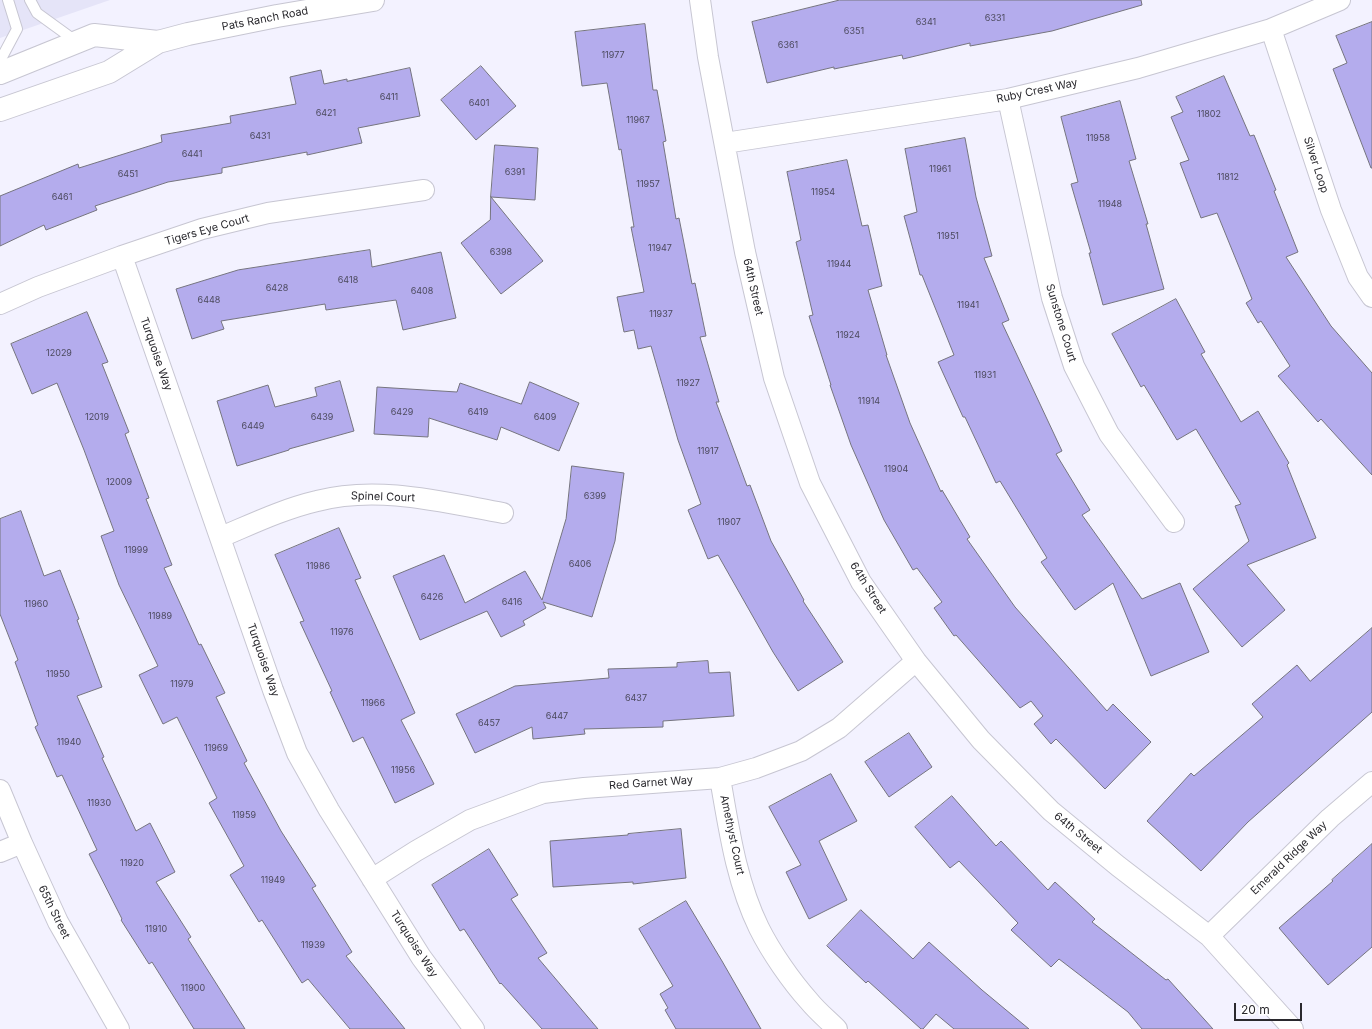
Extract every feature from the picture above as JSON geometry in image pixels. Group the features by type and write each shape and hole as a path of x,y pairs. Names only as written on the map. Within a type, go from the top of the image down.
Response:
{"street":[{"name":"Pats Ranch Road","path":"0,110 109,72 158,42 188,34 277,16 373,0"},
{"name":"64th Street","path":"700,0 708,57 745,252 774,378 810,483 861,582 916,661 981,740 1051,811 1118,866 1209,936 1293,1029"},
{"name":"Ruby Crest Way","path":"724,143 1008,99 1138,68 1271,29 1340,0"},
{"name":"Silver Loop","path":"1271,29 1331,210 1358,277 1372,297"},
{"name":"Pats Ranch Road","path":"0,73 94,34 158,42"},
{"name":"Sunstone Court","path":"1008,99 1052,298 1074,366 1109,434 1174,522"},
{"name":"Tigers Eye Court","path":"0,304 38,287 122,256 202,229 268,213 424,190"},
{"name":"Turquoise Way","path":"122,256 273,690 297,753 329,810 421,957 474,1029"},
{"name":"Spinel Court","path":"220,537 281,511 318,500 357,494 410,496 503,513"},
{"name":"Red Garnet Way","path":"372,879 416,851 470,820 543,793 584,788 720,778 756,768 801,751 839,728 916,661"},
{"name":"Amethyst Court","path":"720,778 731,842 743,886 759,929 781,965 809,1001 837,1029"},
{"name":"Emerald Ridge Way","path":"1209,936 1330,818 1372,782"},
{"name":"65th Street","path":"0,790 58,922 119,1029"},
{"path":"0,852 22,843"}],"lane":[{"path":"0,61 17,29 8,0"},
{"path":"30,0 37,13 77,42"}],"shaded area":[{"path":"0,0 110,0 0,38"}],"building":[{"path":"840,0 1141,0 1142,5 1052,31 970,46 970,43 903,59 902,55 834,69 834,67 767,83 752,22"},
{"path":"1372,22 1371,168 1333,69 1347,63 1336,36"},
{"path":"645,24 653,90 657,90 666,141 663,142 676,219 679,218 692,284 695,283 706,336 700,337 719,402 716,402 747,486 750,485 771,541 804,600 803,601 843,662 798,691 773,652 718,555 708,559 688,510 701,504 678,440 651,346 638,349 634,330 624,332 617,297 644,292 631,227 634,227 621,149 619,150 607,83 582,86 575,32"},
{"path":"481,66 516,106 476,140 441,100"},
{"path":"410,68 420,116 358,128 362,143 307,155 307,152 222,168 222,173 168,182 95,206 97,210 46,230 44,225 0,246 0,196 78,164 79,168 162,142 161,135 231,123 230,116 296,104 290,77 321,70 324,84 347,79 347,81"},
{"path":"1224,76 1250,136 1254,135 1276,190 1274,191 1298,252 1286,257 1331,326 1372,373 1372,475 1321,419 1318,422 1278,376 1290,366 1261,321 1258,323 1246,303 1252,299 1217,213 1201,218 1180,163 1189,160 1171,117 1183,112 1176,97"},
{"path":"1120,101 1136,159 1129,161 1148,224 1146,224 1164,289 1103,305 1089,253 1091,253 1071,184 1078,182 1061,117"},
{"path":"965,138 976,197 992,256 984,258 1009,320 1002,323 1062,451 1056,454 1090,510 1082,515 1142,599 1180,583 1209,652 1151,676 1113,583 1075,610 1041,562 1047,558 1000,481 996,483 965,417 963,417 938,362 954,355 922,275 920,275 904,216 917,212 905,149"},
{"path":"495,145 538,148 535,200 491,197"},
{"path":"847,160 862,226 868,225 882,286 868,290 886,355 910,423 941,492 942,490 970,537 967,539 1015,607 1107,711 1113,704 1151,742 1105,789 1056,739 1051,744 1034,724 1043,716 1031,701 1020,708 956,635 954,636 934,608 942,602 917,568 913,570 884,520 851,445 830,385 809,316 813,315 796,242 801,240 787,172"},
{"path":"491,197 543,261 501,294 461,243 490,220"},
{"path":"370,250 372,267 441,252 456,318 403,330 396,300 326,310 325,304 221,321 224,329 192,339 176,289 238,270"},
{"path":"1176,299 1205,352 1201,354 1241,422 1258,411 1289,463 1287,465 1316,538 1247,565 1285,610 1242,647 1193,589 1249,541 1235,506 1241,504 1196,429 1177,440 1144,385 1141,387 1112,334"},
{"path":"87,312 108,362 102,364 129,432 125,434 149,498 146,499 172,565 164,568 199,645 201,644 225,693 216,697 247,761 244,763 281,831 316,886 312,888 352,952 346,956 405,1029 350,1029 308,979 302,983 262,920 259,922 230,875 244,866 209,803 217,798 177,717 163,724 139,675 158,666 119,585 101,536 114,531 84,450 57,383 32,394 11,344"},
{"path":"340,381 354,431 289,449 237,466 217,401 268,385 275,407 317,396 315,388"},
{"path":"530,382 579,403 559,451 501,427 497,440 429,418 428,437 374,434 377,387 457,392 460,383 521,404"},
{"path":"572,466 624,473 615,541 592,617 543,602 546,608 523,621 525,625 501,637 487,611 420,640 393,576 444,555 465,603 525,571 542,600 566,519"},
{"path":"21,511 44,576 60,570 79,619 77,620 102,687 77,696 104,757 102,758 136,831 150,823 175,872 156,882 191,937 188,939 245,1029 194,1029 152,962 149,964 121,920 122,919 89,854 97,850 62,775 57,777 35,727 38,725 15,662 18,660 0,614 0,519"},
{"path":"339,528 361,578 355,580 415,713 401,720 434,784 395,803 363,737 353,742 330,692 332,691 300,622 304,621 275,555"},
{"path":"1372,628 1372,712 1248,822 1201,871 1147,821 1191,773 1194,776 1263,717 1252,704 1297,665 1310,681"},
{"path":"708,661 709,673 730,672 734,716 663,721 663,727 584,729 585,734 533,739 532,727 475,753 456,714 515,686 609,678 608,669 677,667 677,663"},
{"path":"909,733 932,767 889,797 865,762"},
{"path":"831,774 857,821 819,841 847,900 809,919 786,872 801,865 769,807"},
{"path":"952,796 996,846 1001,841 1048,890 1055,882 1095,919 1092,922 1166,980 1168,979 1213,1029 1142,1029 1128,1012 1059,959 1051,967 1011,930 1018,923 959,861 950,868 915,827"},
{"path":"681,829 686,878 633,884 633,882 553,887 550,841"},
{"path":"1372,844 1372,947 1328,985 1279,928 1333,881 1332,880"},
{"path":"489,849 518,895 511,899 547,953 538,958 598,1029 542,1029 501,983 500,984 464,929 460,931 432,885"},
{"path":"686,901 761,1029 676,1029 665,1010 668,1008 660,994 673,986 639,929"},
{"path":"861,910 913,959 929,942 982,990 1029,1029 954,1029 936,1014 923,1029 921,1029 868,981 866,983 827,946"}]}
